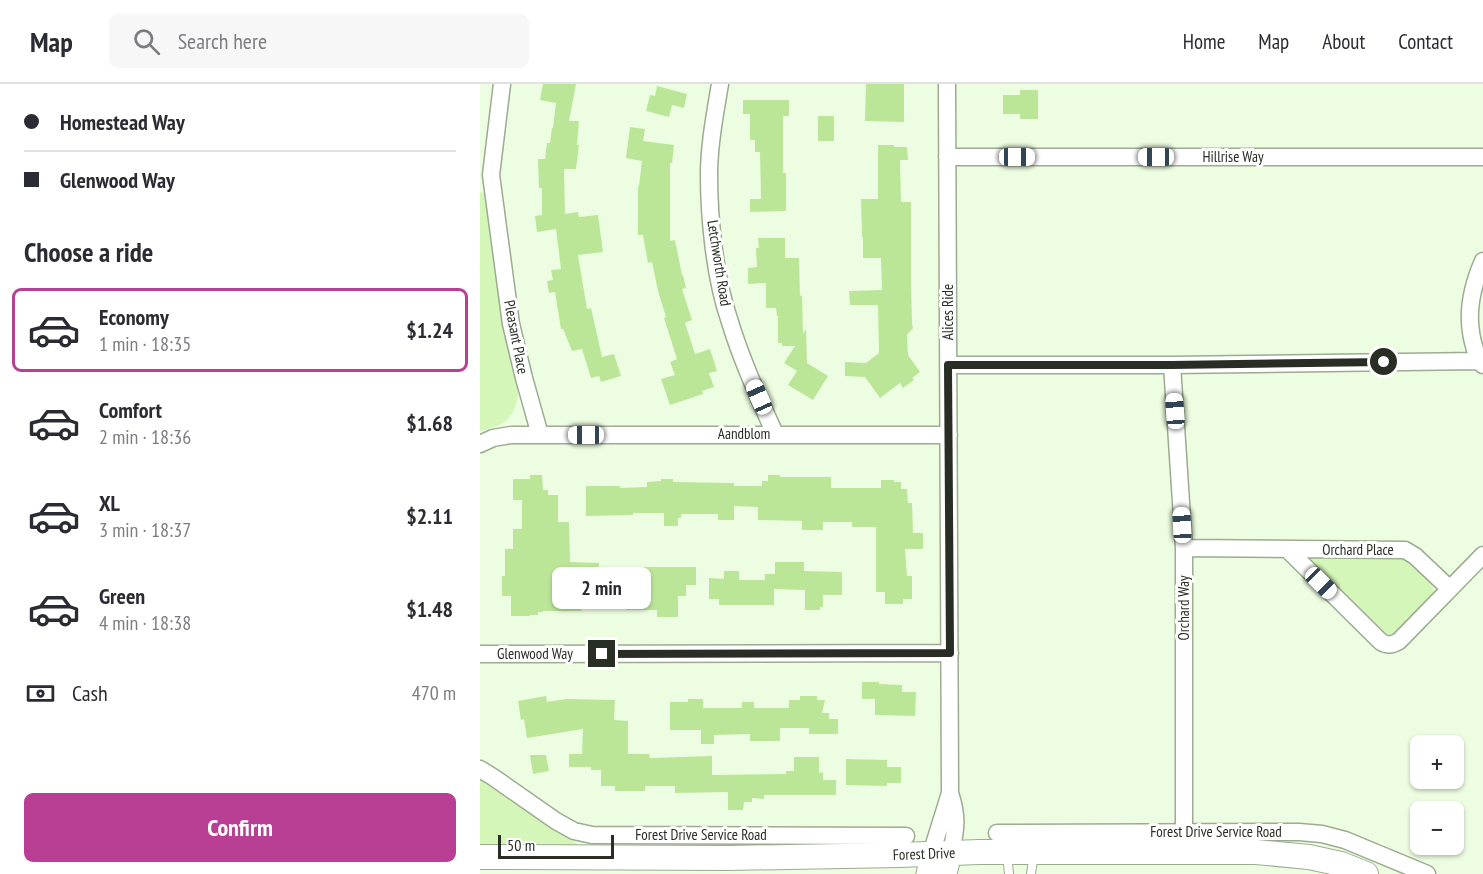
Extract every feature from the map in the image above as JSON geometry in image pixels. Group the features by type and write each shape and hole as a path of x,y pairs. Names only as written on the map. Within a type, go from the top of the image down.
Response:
{"main road":[{"name":"Forest Drive","path":"480,857 728,858 939,864 1004,853 1032,863 1184,842 1309,857 1341,864 1366,874"}],"street":[{"name":"Pleasant Place","path":"502,84 486,178 511,324 540,435"},
{"name":"Letchworth Road","path":"720,84 709,173 717,267 728,317 746,368 775,434"},
{"name":"Alices Ride","path":"939,864 956,828 950,793 947,84"},
{"name":"Hillrise Way","path":"947,158 1483,158"},
{"path":"948,365 1481,363 1471,332 1470,303 1474,279 1483,261"},
{"name":"Orchard Way","path":"1172,365 1184,548 1184,842"},
{"path":"480,444 493,438 511,435 540,435"},
{"name":"Aandblom","path":"540,435 949,435"},
{"name":"Orchard Place","path":"1184,548 1405,550 1415,556 1450,589"},
{"name":"Orchard Place","path":"1287,549 1386,645 1399,641 1483,555"},
{"name":"Glenwood Way","path":"480,654 950,653"},
{"name":"Forest Drive Service Road","path":"480,769 556,821 574,831 592,835 906,836"},
{"name":"Forest Drive Service Road","path":"1004,853 1184,842 1299,832 1322,834 1345,840 1427,874"}],"green space":[{"path":"480,192 487,194 519,383 517,401 513,412 505,422 480,431"},
{"path":"1310,555 1409,558 1431,581 1434,593 1421,610 1403,627 1390,637 1383,637 1308,560"},
{"path":"480,778 486,779 580,846 480,846"}],"building":[{"path":"543,84 576,84 569,121 579,121 577,145 579,145 576,169 564,169 565,214 578,212 579,217 598,215 603,252 578,255 587,309 591,308 602,357 614,354 621,376 601,382 599,376 591,378 582,349 572,351 561,329 555,292 549,293 547,281 553,280 551,270 561,269 556,229 537,232 535,216 542,215 542,188 539,188 538,159 545,159 547,143 550,143 553,128 556,103 540,100"},
{"path":"866,84 904,84 904,122 865,121"},
{"path":"657,86 687,94 684,108 672,105 669,117 646,111 650,95 655,96"},
{"path":"1020,90 1038,90 1038,119 1020,119 1020,114 1003,114 1003,95 1020,95"},
{"path":"743,100 789,100 789,116 783,116 786,211 750,212 750,199 761,199 760,152 755,152 755,140 750,140 750,114 743,114"},
{"path":"818,116 834,116 834,141 818,141"},
{"path":"630,127 645,129 643,141 674,145 672,163 670,163 670,241 675,240 686,288 682,289 692,320 685,323 695,354 710,349 717,371 709,373 714,387 702,391 703,394 670,405 661,379 675,375 670,362 677,359 664,318 666,317 652,262 648,263 643,235 638,235 638,186 642,161 626,158"},
{"path":"878,145 907,147 908,160 900,160 901,202 911,202 913,328 907,335 908,355 920,372 903,388 900,383 880,398 865,377 845,376 845,362 866,363 879,353 878,305 850,305 849,291 882,290 881,258 863,258 862,237 861,199 878,199"},
{"path":"758,238 785,238 785,258 799,258 800,296 802,295 803,334 806,329 807,363 828,376 813,400 788,385 797,371 784,363 795,346 782,346 782,343 778,343 778,316 776,308 766,308 766,283 748,284 748,268 757,267"},
{"path":"530,475 542,475 543,490 548,490 548,495 558,495 558,522 569,522 570,562 599,563 599,575 638,575 638,567 696,567 696,585 686,585 686,596 678,596 678,617 657,617 657,610 626,610 626,600 599,600 599,608 581,607 581,611 543,611 538,612 538,615 511,616 511,596 502,596 505,549 513,549 513,529 522,529 522,500 513,500 513,479 530,479"},
{"path":"768,475 831,477 831,488 881,488 881,480 901,482 901,489 907,489 908,503 912,503 913,533 923,533 923,549 905,549 907,576 912,576 912,599 903,599 903,604 885,604 885,592 876,592 876,527 852,527 852,522 823,522 823,530 802,530 802,521 758,520 758,507 734,506 734,520 718,520 718,514 681,514 681,518 678,518 678,526 664,526 664,513 586,516 586,486 647,487 647,482 673,479 673,482 762,486 762,481 768,481"},
{"path":"775,562 804,562 804,571 842,572 842,595 823,595 823,607 820,607 820,610 805,610 805,590 774,589 774,605 719,605 719,599 709,599 709,578 724,579 724,571 739,571 739,580 765,580 765,574 775,574"},
{"path":"862,682 902,685 902,692 916,692 915,716 875,715 875,699 862,699"},
{"path":"546,696 547,702 566,699 615,700 614,720 628,721 628,754 649,754 650,758 712,756 712,775 786,774 786,771 794,771 794,757 819,757 819,773 823,772 823,780 836,780 836,795 764,795 764,799 752,798 752,802 744,802 743,810 728,810 728,792 675,793 675,786 645,786 645,791 615,791 615,786 601,786 601,770 591,770 591,767 569,767 569,754 582,754 583,729 527,738 518,701"},
{"path":"800,696 817,696 817,700 825,700 822,713 829,713 829,719 838,719 838,734 809,734 809,728 780,728 780,741 750,741 750,734 714,735 714,744 701,744 701,730 670,730 670,702 703,699 703,708 742,708 742,702 754,702 754,708 789,708 789,700 800,700"},
{"path":"530,755 546,755 549,771 533,774"},
{"path":"846,759 887,760 887,767 901,767 901,783 887,783 887,786 846,785"}],"route":[{"path":"602,654 950,653 948,365 1384,362"}]}
